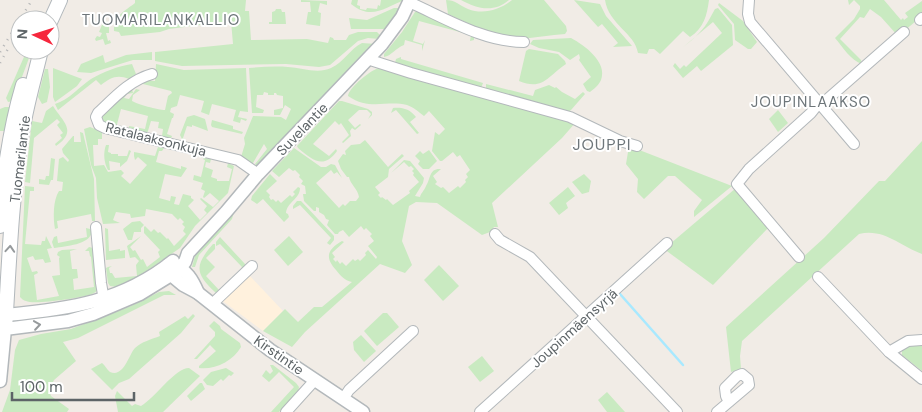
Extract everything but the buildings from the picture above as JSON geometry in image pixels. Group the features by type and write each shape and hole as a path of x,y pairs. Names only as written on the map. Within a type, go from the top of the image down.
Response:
{"main road":[{"name":"Tuomarilantie","path":"0,226 13,121 26,76 33,60"},
{"name":"Tuomarilantie","path":"3,322 21,140 38,60"}],"street":[{"path":"748,0 750,22 854,144"},
{"path":"410,1 478,32 509,42 524,42"},
{"name":"Suvelantie","path":"3,322 73,320 146,280 173,269 184,262 188,253 258,174 368,59 393,30 410,1"},
{"path":"799,257 737,184 749,169 811,113 819,103 823,103 904,32"},
{"path":"368,59 411,73 570,117 637,146"},
{"name":"Ratalaaksonkuja","path":"152,74 140,78 119,93 98,113 96,117 99,125 238,160 258,174"},
{"path":"96,227 100,283 105,304"},
{"path":"495,234 500,240 530,257 677,412"},
{"name":"Joupinmäensyrjä","path":"480,412 667,243"},
{"path":"212,304 252,266"},
{"name":"Kirstintie","path":"173,269 187,288 198,293 270,350 362,412"},
{"path":"818,277 889,352 922,378"},
{"path":"0,381 3,322"},
{"path":"343,399 349,390 412,332"},
{"path":"889,352 908,341 922,340"},
{"path":"286,412 315,380"},
{"path":"717,412 730,402"}],"shaded area":[{"path":"249,275 283,311 263,331 220,299"}],"green space":[{"path":"135,0 246,0 245,11 249,11 251,40 307,39 328,43 330,37 334,40 346,40 349,35 358,32 377,32 382,37 358,41 330,65 319,67 286,64 182,66 155,61 155,52 233,44 231,21 121,36 119,32 114,31 115,21 120,14 135,3"},
{"path":"301,0 327,1 327,5 320,3 318,12 321,13 320,26 306,24 308,12 311,12 310,2 301,2"},
{"path":"352,0 358,0 357,5 360,6 360,9 366,10 367,8 377,9 378,5 380,6 381,0 405,0 385,9 365,12 351,4"},
{"path":"446,0 480,12 497,9 512,0 544,0 566,26 567,31 565,34 530,38 510,38 494,34 448,14"},
{"path":"461,0 509,0 497,7 485,8 473,6"},
{"path":"574,0 600,4 606,16 632,46 613,47 618,43 602,24 598,27"},
{"path":"605,0 709,0 704,21 699,30 690,37 683,31 660,54 654,49 649,49 647,54 638,53 632,40 611,16"},
{"path":"854,0 884,0 901,20 908,17 905,13 922,1 922,16 898,36 881,17 870,9 864,18 860,17 840,39 861,60 862,64 850,57 835,38 854,19 860,9 860,6"},
{"path":"719,3 743,21 757,42 751,49 735,40 734,24 718,5"},
{"path":"394,8 402,8 385,29 351,29 349,18 367,20"},
{"path":"718,8 732,25 733,45 701,71 697,66 683,78 673,66 675,63 680,69 684,65 686,67 722,33 713,22 696,36 705,26 715,9"},
{"path":"276,9 281,9 282,12 285,12 286,24 269,24 269,22 272,22 272,12"},
{"path":"418,11 474,35 474,40 470,41 471,35 419,21 413,41 423,44 425,40 422,51 422,45 405,40 404,45 384,57 384,54 415,12"},
{"path":"104,20 109,23 109,33 106,33 108,41 110,40 111,43 105,45 103,39 96,41 95,39 97,36 100,37 102,33 99,32"},
{"path":"571,38 594,55 601,67 601,80 590,92 587,91 583,84 591,77 579,60 579,54 570,60 559,52 530,44 533,40"},
{"path":"362,43 376,44 257,167 255,164 267,149 264,144 253,163 251,164 241,157 245,144 244,138 253,116 281,117 286,120 291,109 285,105 280,115 274,115 274,110 283,108 283,96 276,93 268,95 268,93 264,92 263,95 257,95 256,107 264,110 263,113 252,113 249,68 288,67 315,71 326,70 336,65"},
{"path":"529,49 558,54 566,64 540,83 527,84 519,81 526,51"},
{"path":"152,52 152,60 133,60 91,73 77,72 81,64 103,55 105,63 126,55"},
{"path":"401,57 401,59 483,83 481,88 395,63 396,59"},
{"path":"23,60 28,60 13,101 8,102 6,98"},
{"path":"132,64 136,74 129,79 114,78 107,80 101,85 96,80 58,110 55,104 91,79 121,66"},
{"path":"156,64 184,70 246,68 248,112 240,111 238,117 247,119 246,121 241,119 240,123 233,121 236,110 212,104 209,115 201,112 204,101 180,95 177,106 171,108 170,112 174,114 167,134 172,136 170,141 156,138 156,135 162,136 163,129 158,128 159,122 151,121 147,134 129,130 129,126 145,129 148,116 121,109 116,128 108,126 102,121 102,113 132,89 133,93 127,94 124,98 129,99 136,89 140,90 133,95 132,101 148,107 165,110 168,96 172,93 171,91 139,83 142,80 155,81"},
{"path":"381,67 576,122 562,138 492,203 498,227 494,227 490,232 482,235 437,203 416,202 409,206 402,241 412,265 405,273 380,264 305,332 292,347 263,331 285,309 298,322 314,307 322,307 352,282 341,276 332,265 329,254 333,247 342,241 344,242 332,253 335,257 333,259 336,262 337,260 340,264 342,262 346,266 353,259 360,261 368,250 376,259 377,257 368,246 374,241 370,236 372,234 366,228 364,230 361,226 349,237 343,230 335,234 327,225 329,220 319,212 319,208 316,207 316,211 314,211 304,201 303,194 306,194 305,186 301,184 303,181 295,170 293,171 289,168 279,177 272,171 294,148 321,167 331,164 335,165 342,178 337,172 334,174 331,170 316,183 339,208 343,204 345,206 350,201 356,201 359,197 338,161 343,154 346,155 345,151 351,145 360,144 365,140 388,167 402,154 404,156 389,169 388,177 375,187 380,193 378,195 381,198 387,199 393,205 410,193 409,191 419,182 413,175 412,171 414,169 404,162 391,173 404,160 410,161 424,178 415,196 420,197 434,170 441,169 433,176 437,182 435,184 441,188 443,187 449,193 458,186 460,188 468,177 466,174 470,170 460,155 457,157 453,152 440,161 432,151 435,132 439,135 445,129 429,111 424,116 407,105 364,103 348,96 352,88 362,79"},
{"path":"53,68 82,79 77,86 55,102 53,97"},
{"path":"45,69 48,69 50,87 47,102 42,104 38,97"},
{"path":"486,84 533,96 535,90 549,85 556,87 575,99 583,92 585,94 568,112 486,90"},
{"path":"339,101 368,109 372,112 372,115 368,119 371,114 367,110 359,110 348,120 355,128 361,125 355,130 352,128 350,131 351,136 343,143 349,135 341,123 339,125 335,121 313,144 329,156 336,149 337,151 327,160 318,161 308,156 297,146"},
{"path":"53,106 66,126 66,136 56,146 55,144 62,138 60,135 63,133 57,125 60,122 57,119 34,138 30,183 25,182 32,121 42,123 46,111"},
{"path":"12,107 8,128 0,131 0,109"},
{"path":"393,108 406,109 414,114 416,117 410,122 419,133 417,134 396,110 391,113"},
{"path":"778,110 788,123 778,132 769,119"},
{"path":"194,115 205,119 208,131 192,125 192,127 187,126 183,138 185,141 183,141 180,135 187,117"},
{"path":"212,120 233,126 233,129 243,132 242,134 212,127"},
{"path":"90,127 102,132 102,139 98,139 98,145 93,145 94,166 104,165 108,172 121,170 124,173 121,176 130,184 147,165 138,157 135,160 134,152 155,156 158,147 164,148 162,151 159,151 156,162 181,169 181,166 187,168 181,177 165,174 159,198 170,201 171,196 176,197 174,204 179,205 183,194 191,196 194,200 188,206 200,220 207,213 204,210 207,206 201,198 213,207 219,201 210,193 204,198 205,191 201,189 203,183 193,180 194,175 201,177 205,160 203,159 211,159 210,163 206,162 205,167 213,170 211,177 217,179 217,181 229,181 232,169 227,167 228,163 234,166 228,193 195,226 180,248 138,277 117,287 110,286 108,283 106,268 112,266 109,268 110,273 115,278 137,276 136,265 139,261 135,257 130,258 127,246 141,236 130,247 133,251 135,250 141,260 143,259 147,267 160,257 158,252 160,250 144,233 145,226 151,232 154,229 158,233 160,232 174,246 186,234 183,231 185,227 182,224 184,222 180,218 178,220 172,214 146,209 145,216 131,218 130,214 116,212 113,220 120,223 103,224 97,198 96,178 91,165 84,129"},
{"path":"80,132 83,133 94,179 95,221 92,221 91,214 57,221 58,228 55,229 55,204 59,191 62,191 63,182 57,181 59,159 63,157 68,162 69,160 62,149 73,136 74,142 81,142"},
{"path":"922,141 922,254 876,233 859,234 742,341 741,369 731,372 726,327 824,238 879,181 885,181"},
{"path":"106,145 109,145 108,152 118,154 118,156 127,156 129,150 131,151 127,161 120,167 120,163 109,161 110,170 108,170 104,158"},
{"path":"629,146 732,186 694,217 694,211 702,200 675,176 668,176 644,199 637,192 638,179 626,164"},
{"path":"429,150 437,161 429,169 423,169 418,164 420,161 415,156 420,151 423,154"},
{"path":"51,158 55,159 53,180 51,180 49,185 39,184 39,179 45,180 46,176 49,176"},
{"path":"270,174 277,181 266,191 270,195 271,200 273,199 276,202 278,200 281,203 290,195 292,197 295,194 293,192 298,187 300,188 298,195 287,209 286,213 289,217 284,222 263,199 257,204 251,200 252,196"},
{"path":"584,174 591,181 589,192 582,194 572,182"},
{"path":"25,186 34,187 34,191 30,191 25,244 41,245 42,241 45,241 46,236 52,248 47,249 51,262 45,263 43,259 35,260 33,256 27,258 32,272 37,271 38,273 34,275 37,300 59,296 52,276 60,275 60,257 57,255 62,250 77,249 70,251 72,269 77,269 78,278 73,279 74,290 94,287 91,257 89,251 85,251 89,247 93,248 99,289 94,293 57,301 31,302 25,301 20,297"},
{"path":"568,187 575,196 566,203 568,208 559,215 549,203"},
{"path":"736,188 768,228 713,285 664,249"},
{"path":"297,201 301,201 334,236 334,240 330,245 327,243 331,238 300,205 293,209"},
{"path":"234,212 232,219 199,255 195,267 192,267 196,252"},
{"path":"140,221 144,225 141,228 141,232 134,232 132,240 128,240 123,229 132,222"},
{"path":"86,228 92,232 86,240 54,248 52,242 54,237 57,236 58,243 87,237"},
{"path":"105,228 108,229 109,251 125,250 125,258 106,260"},
{"path":"289,236 303,252 288,266 274,250"},
{"path":"220,237 245,264 245,267 239,272 242,267 220,244 216,246 216,242"},
{"path":"213,244 215,244 215,249 206,258 215,267 206,276 219,290 216,293 204,280 200,269 200,263"},
{"path":"439,265 459,286 443,301 424,280"},
{"path":"169,291 176,295 164,295 78,338 63,342 76,361 54,380 49,390 51,396 69,409 67,412 2,412 10,390 15,350 19,340 71,329 131,306 159,292"},
{"path":"383,313 387,313 399,327 377,346 364,331"},
{"path":"193,314 195,316 181,333 129,379 119,383 112,390 91,369 102,363 110,372 119,372 137,346 160,336 159,332 185,316 188,319"},
{"path":"214,321 221,329 240,343 241,347 238,352 223,364 211,368 199,368 216,351 210,345 197,359 194,359 215,336 215,332 209,326"},
{"path":"361,335 376,351 364,362 354,350 353,342"},
{"path":"922,343 922,371 902,355 902,350 908,345"},
{"path":"482,356 494,371 480,382 468,367"},
{"path":"270,365 273,365 299,387 298,392 279,412 271,412 294,387 279,372 269,382 262,376 266,370 270,374 273,371"},
{"path":"189,368 200,376 163,412 118,412 115,396 117,391 132,406 135,404 141,406 171,378 183,369"},
{"path":"226,368 234,373 223,381 221,379 213,386 207,385 203,380 211,372"},
{"path":"202,383 205,389 191,401 187,396"},
{"path":"607,392 625,412 607,412 598,400"}],"waterway":[{"path":"620,294 683,365"}],"railway":[{"path":"0,52 32,0"},
{"path":"0,63 9,47"}],"district":[{"name":"TUOMARILANKALLIO","path":"161,20"},
{"name":"JOUPINLAAKSO","path":"811,102"},
{"name":"JOUPPI","path":"602,144"}]}
